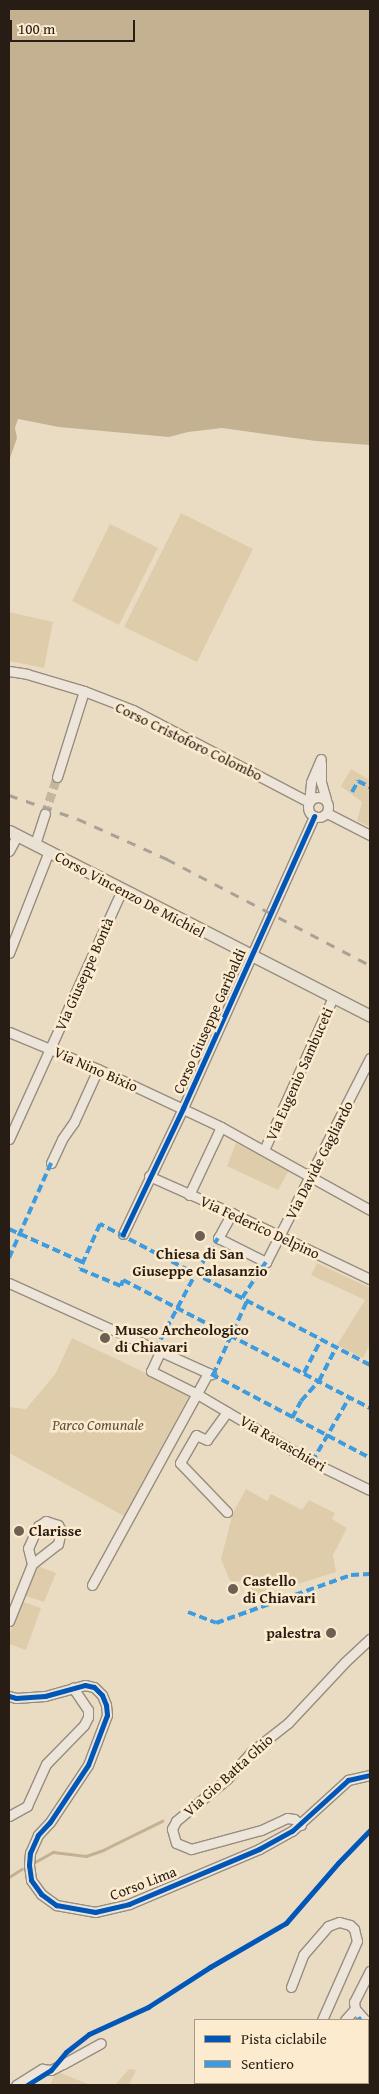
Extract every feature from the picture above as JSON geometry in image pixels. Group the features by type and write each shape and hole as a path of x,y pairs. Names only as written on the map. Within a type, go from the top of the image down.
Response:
{"main road":[{"name":"Corso Vincenzo De Michiel","path":"13,833 370,1016"}],"street":[{"name":"Corso Cristoforo Colombo","path":"9,671 27,674 84,692 140,714 309,802"},
{"path":"57,777 84,692"},
{"path":"321,759 321,782 326,799 329,806 327,813 322,816 314,816 309,812 311,782 321,759"},
{"path":"309,802 317,796 326,799"},
{"path":"327,813 370,835"},
{"path":"35,844 45,814"},
{"name":"Corso Giuseppe Garibaldi","path":"123,1234 183,1108 314,816"},
{"path":"9,852 13,833"},
{"path":"9,953 49,851"},
{"name":"Via Giuseppe Bontà","path":"9,1139 122,890"},
{"name":"Via Eugenio Sambuceti","path":"264,1150 333,997"},
{"name":"Via Nino Bixio","path":"9,1032 98,1069 221,1126 311,1175 370,1210"},
{"name":"Via Davide Gagliardo","path":"232,1212 218,1238 266,1262 281,1236 370,1058"},
{"path":"51,1163 62,1139 74,1122 98,1069"},
{"path":"189,1195 221,1126"},
{"name":"Via Federico Delpino","path":"149,1176 189,1195 232,1212 370,1279"},
{"path":"9,1283 209,1373 92,1585"},
{"name":"Via Ravaschieri","path":"160,1352 151,1371 198,1394 312,1462 370,1490"},
{"path":"227,1412 207,1440 196,1435 180,1463 227,1512"},
{"path":"9,1621 32,1564 58,1544 61,1530 58,1525 46,1521 38,1526 28,1548 32,1564"},
{"name":"Via Gio Batta Ghio","path":"301,1825 294,1818 287,1818 261,1830 191,1849 176,1842 172,1829 176,1821 227,1779 251,1752 288,1723 345,1662 370,1639"},
{"name":"Corso Lima","path":"10,1699 45,1696 85,1684 94,1687 102,1695 107,1715 88,1765 50,1822 38,1835 30,1853 31,1880 42,1894 56,1905 95,1912 115,1909 259,1849 301,1825 348,1780 370,1775"},
{"path":"9,1816 27,1806 46,1764 84,1725 88,1717 88,1710 73,1688"},
{"path":"291,1987 303,1955 328,1926 339,1922 350,1925 354,1929 357,1941 322,2019"},
{"path":"346,2019 355,2009 356,1996 370,1971"},
{"path":"355,2009 362,2019"},
{"path":"16,2085 42,2069 51,2070 101,2042"}],"green space":[{"path":"181,513 253,549 197,662 124,627"},
{"path":"110,524 158,548 119,625 72,601"},
{"path":"9,612 53,622 44,668 9,661"},
{"path":"351,769 370,780 370,827 357,821 362,802 341,786"},
{"path":"236,1143 289,1170 278,1190 227,1166"},
{"path":"317,1263 370,1288 370,1344 363,1358 337,1345 365,1300 311,1275"},
{"name":"Parco Comunale","path":"72,1338 190,1394 124,1516 9,1453 9,1407 26,1409 56,1373"},
{"path":"246,1489 267,1501 271,1494 302,1510 309,1500 335,1513 332,1519 347,1528 333,1555 336,1572 292,1586 281,1579 268,1585 265,1595 251,1595 249,1582 230,1581 221,1559 233,1513"},
{"path":"35,1565 56,1573 44,1602 23,1595"},
{"path":"21,1601 41,1608 26,1650 9,1644 9,1636"},
{"path":"129,2069 136,2070 129,2085 115,2085"},
{"path":"56,2071 90,2085 50,2085"}],"shaded area":[{"path":"9,9 370,9 370,445 316,441 222,428 188,432 169,437 59,427 18,419 15,428 17,438 9,461"}],"waterway":[{"path":"35,1862 53,1852 86,1856 103,1850 162,1821"},
{"path":"9,1877 22,1869"}],"tunnel":[{"path":"45,814 57,777"}],"railway":[{"path":"9,795 78,819 167,859 370,965"}],"marked path":[{"path":"352,792 358,781 370,787"},
{"path":"9,1258 51,1163"},
{"path":"370,1365 100,1224 80,1269 121,1286 123,1280 370,1408"},
{"path":"9,1229 82,1262"},
{"path":"155,1350 196,1273 218,1238"},
{"path":"242,1298 266,1262"},
{"path":"213,1375 247,1301"},
{"path":"304,1373 321,1340"},
{"path":"292,1418 301,1401 319,1381 336,1348"},
{"path":"211,1374 370,1458"},
{"path":"312,1462 349,1398"},
{"path":"188,1612 216,1623 351,1575 370,1574"}],"cycle path":[{"path":"123,1234 183,1108 314,816"},
{"path":"9,1696 16,1698 45,1696 85,1685 94,1687 102,1695 106,1705 107,1715 88,1765 50,1822 38,1835 30,1853 31,1880 41,1894 56,1905 95,1912 129,1904 259,1849 292,1831 348,1780 370,1775"},
{"path":"27,2085 51,2070 66,2052 89,2034 148,2007 210,1967 286,1923 338,1863 370,1830"}],"place":[{"name":"Chiesa di San Giuseppe Calasanzio","path":"200,1236"},
{"name":"Museo Archeologico di Chiavari","path":"105,1338"},
{"name":"Clarisse","path":"19,1531"},
{"name":"Castello di Chiavari","path":"233,1589"},
{"name":"palestra","path":"331,1633"}]}
